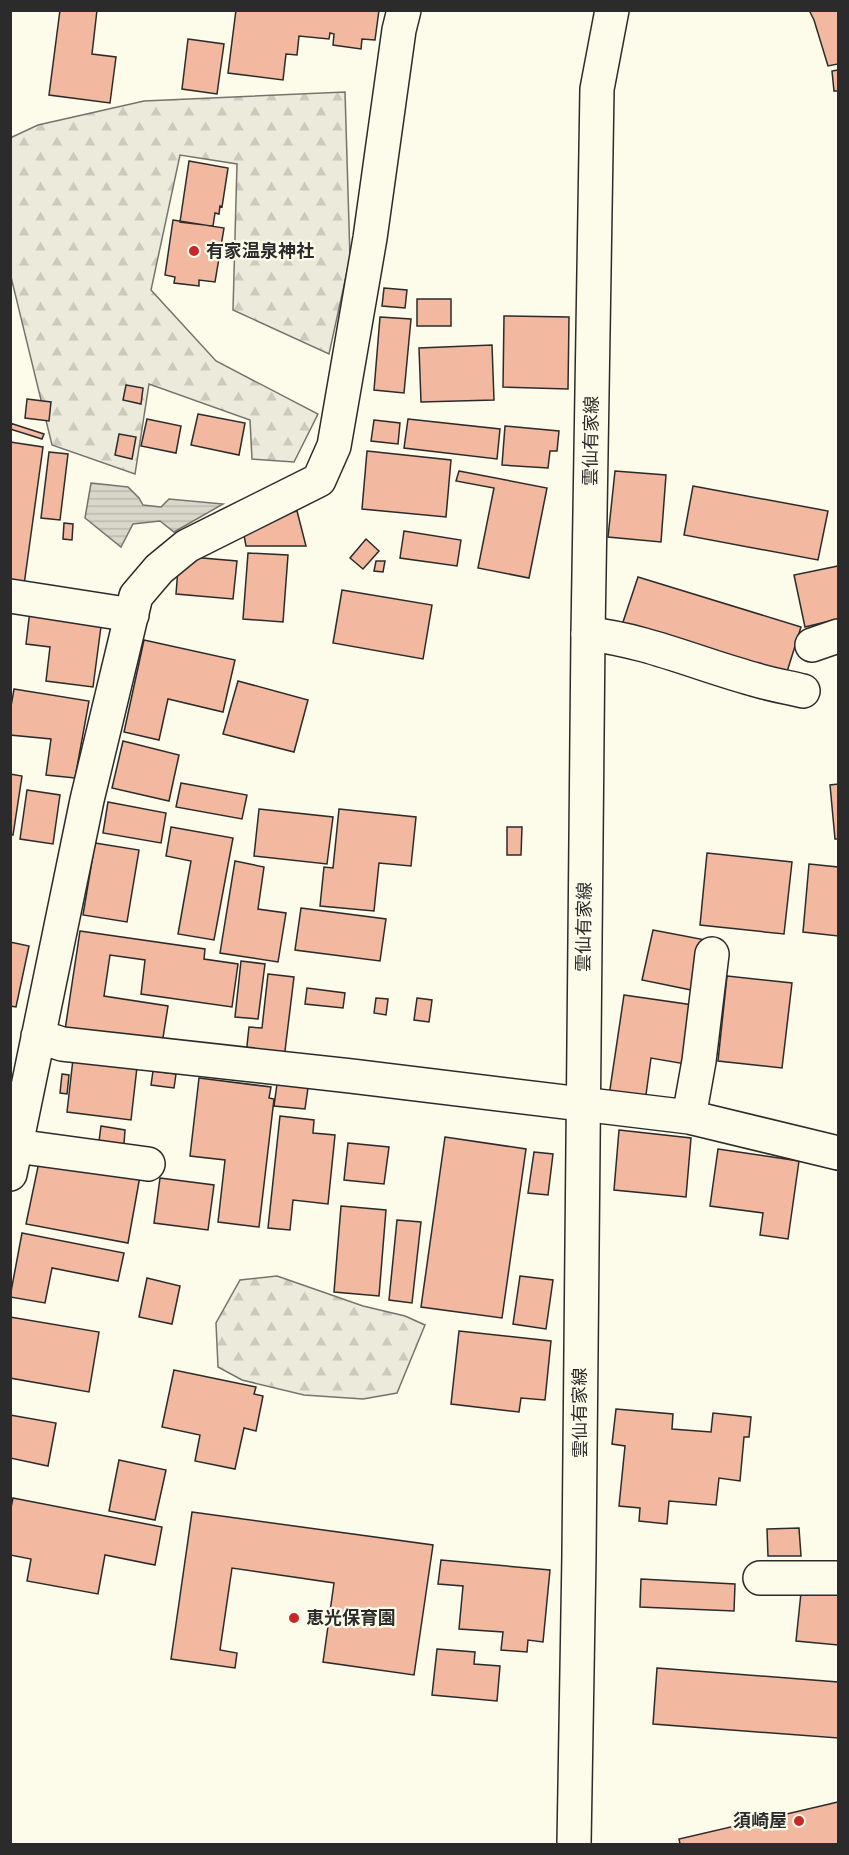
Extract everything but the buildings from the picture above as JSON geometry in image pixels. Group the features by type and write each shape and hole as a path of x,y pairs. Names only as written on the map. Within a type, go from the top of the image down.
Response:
{"street":[{"path":"148,1164 13,1160 87,800 136,596 159,569 187,546 319,480 334,446 370,238 399,30 404,10"},
{"name":"雲仙有家線","path":"574,1845 588,634 597,88 612,10"},
{"path":"10,596 132,615"},
{"path":"588,634 611,637 659,649 753,679 803,691"},
{"path":"689,1117 699,1061 712,954"},
{"path":"38,1036 62,1044 689,1117 838,1153"},
{"path":"760,1578 838,1578"}],"green space":[{"path":"345,92 350,258 329,354 233,310 237,164 180,155 151,290 216,361 318,414 294,462 252,459 250,420 149,384 135,474 52,445 11,277 10,138 38,125 144,101"},
{"path":"277,1276 363,1306 405,1316 425,1325 397,1393 363,1399 304,1395 242,1380 218,1367 216,1323 240,1280"}],"shaded area":[{"path":"91,483 128,487 143,505 161,507 169,499 223,504 174,532 160,521 133,524 121,547 85,518"}],"place":[{"name":"有家温泉神社","path":"194,251"},
{"name":"恵光保育園","path":"294,1618"},
{"name":"須崎屋","path":"799,1821"}]}
